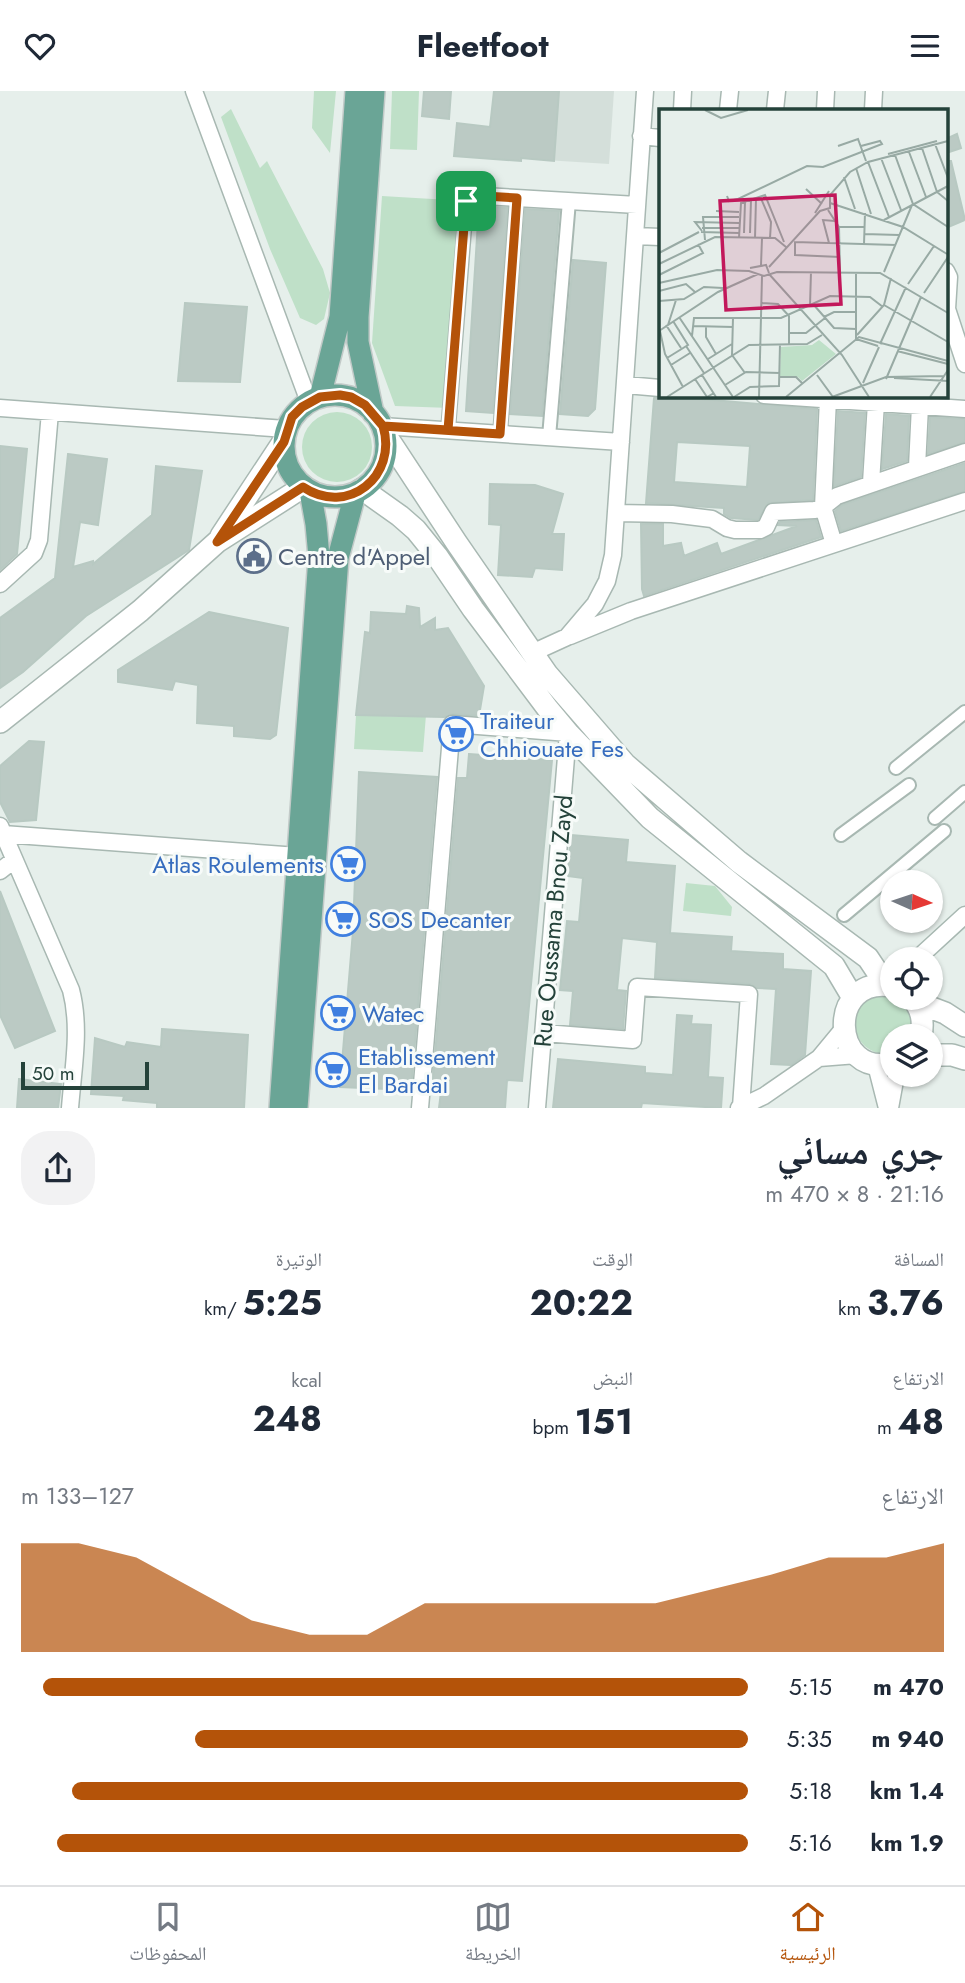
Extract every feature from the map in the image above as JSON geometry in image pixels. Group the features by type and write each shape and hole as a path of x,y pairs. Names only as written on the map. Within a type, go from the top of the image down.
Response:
{"main road":[{"path":"314,399 340,317 356,91"},
{"path":"374,91 358,342 386,445 382,465 370,484 359,491 337,497 307,489 292,474 287,464 285,435 292,417 314,399 340,395 351,397 358,400 380,424"},
{"path":"280,1108 319,557 316,524 307,489"},
{"path":"297,1108 338,558 359,491"}],"street":[{"path":"194,91 314,399"},
{"path":"567,637 595,604 607,582 613,555 645,91"},
{"path":"682,109 683,91"},
{"path":"728,109 730,91"},
{"path":"775,109 777,91"},
{"path":"825,109 826,91"},
{"path":"873,109 874,91"},
{"path":"641,137 659,138"},
{"path":"448,430 467,195 637,205"},
{"path":"500,434 517,198"},
{"path":"549,437 569,201"},
{"path":"635,236 659,237"},
{"path":"948,315 964,361"},
{"path":"626,385 659,388"},
{"path":"791,397 920,406 941,401 965,409"},
{"path":"828,399 823,507 834,544"},
{"path":"871,483 876,403"},
{"path":"917,467 920,406"},
{"path":"0,408 285,435 217,542"},
{"path":"0,584 34,553 39,540 50,412"},
{"path":"380,424 621,442"},
{"path":"380,424 532,653 625,764 739,862 868,958 880,972"},
{"path":"616,513 672,514 712,519 727,528 747,530 766,527 773,512 823,507 838,496 871,483 965,452"},
{"path":"0,722 140,611 217,542 307,489"},
{"path":"359,491 400,516 416,530 568,733 650,818 834,966 853,998"},
{"path":"532,653 631,611 965,501"},
{"path":"896,768 965,712"},
{"path":"420,1108 452,724 568,733"},
{"name":"Rue Oussama Bnou Zayd","path":"537,1108 568,733"},
{"path":"841,835 909,785"},
{"path":"935,818 965,792"},
{"path":"70,1108 75,1005 2,830 298,856"},
{"path":"845,915 944,831"},
{"path":"0,871 14,860"},
{"path":"930,947 965,915"},
{"path":"857,1055 843,1029 847,1007 863,990 880,986"},
{"path":"544,1033 633,1040 637,987 749,994 740,1107"},
{"path":"938,1010 965,1026"},
{"path":"740,1107 764,1095 819,1058 843,1029"},
{"path":"819,1058 857,1055 880,1063"},
{"path":"943,1055 965,1059"},
{"path":"886,1087 888,1108"},
{"path":"888,1108 893,1087"}],"shaded area":[{"path":"534,91 614,91 609,164 529,159"}],"green space":[{"path":"314,91 336,91 330,153 312,128"},
{"path":"392,91 419,91 417,150 390,149"},
{"path":"231,109 260,168 267,161 323,269 330,293 324,319 316,325 300,318 270,249 221,117"},
{"path":"382,196 466,201 450,408 395,406 372,343"},
{"path":"337,412 362,422 372,447 362,472 337,482 312,472 302,447 312,422"},
{"path":"412,689 428,690 423,752 354,749 356,715 410,717"},
{"path":"686,883 715,886 732,907 731,916 683,911"},
{"path":"875,997 880,997 880,1010 909,1010 913,1022 880,1024 880,1053 867,1047 859,1039 855,1029 858,1009"}],"building":[{"path":"424,91 451,91 449,119 422,116"},
{"path":"494,91 559,91 554,161 454,156 457,123 490,127"},
{"path":"957,134 961,148 948,152 948,138"},
{"path":"948,161 951,161 965,220 948,227"},
{"path":"479,206 508,208 493,413 466,411"},
{"path":"525,209 559,211 542,416 510,414"},
{"path":"573,260 606,263 595,409 588,416 560,414"},
{"path":"185,303 247,307 240,382 178,381"},
{"path":"679,397 817,409 813,500 768,503 758,520 731,518 724,514 724,508 646,503 654,398","holes":["677,442 750,446 747,487 674,482"]},
{"path":"838,411 865,413 861,477 834,486"},
{"path":"886,414 909,416 907,461 882,469"},
{"path":"930,417 965,419 965,442 928,454"},
{"path":"0,446 27,449 17,554 0,570"},
{"path":"68,454 107,459 98,525 80,522 73,567 93,561 93,564 152,515 156,466 202,471 189,550 86,616 23,672 0,688 0,618 55,578"},
{"path":"965,463 965,491 841,531 835,511 842,505"},
{"path":"490,484 535,485 563,494 552,534 564,534 562,570 535,568 532,577 498,575 501,525 489,524"},
{"path":"816,520 821,537 644,596 641,524 663,524 663,546 681,543 684,556 717,543 721,554 797,526 778,525 780,522"},
{"path":"407,606 419,608 420,627 435,618 435,630 448,628 484,686 479,716 356,715 365,632 370,633 371,612 406,614"},
{"path":"209,612 288,628 276,735 270,739 234,736 234,726 197,723 198,685 175,681 172,690 118,682 118,670"},
{"path":"29,741 44,742 36,820 10,822 0,802 0,766"},
{"path":"469,754 552,760 522,1081 507,1080 505,1108 439,1108 441,1092 432,1091 458,778 467,778"},
{"path":"359,772 437,777 411,1090 340,1087 353,931"},
{"path":"571,835 628,840 626,862 675,866 670,933 732,937 731,951 783,954 783,969 811,971 805,1055 791,1065 771,1064 776,989 757,988 750,984 655,978 657,942 622,938 617,990 626,991 623,1029 570,1025 573,991 560,990 567,921 579,922 583,878 567,876"},
{"path":"0,891 55,1031 15,1048 0,1015"},
{"path":"677,1015 692,1016 691,1024 711,1025 708,1077 723,1078 721,1108 642,1103 641,1108 553,1108 558,1059 645,1067 645,1073 673,1075"},
{"path":"162,1029 248,1035 244,1108 157,1108 157,1103 123,1100 124,1096 91,1094 95,1038 125,1047 127,1042 161,1047"},
{"path":"19,1079 61,1084 58,1108 17,1108"}],"place":[{"name":"Centre d'Appel","path":"254,556"},
{"name":"Traiteur Chhiouate Fes","path":"456,734"},
{"name":"Atlas Roulements","path":"348,864"},
{"name":"SOS Decanter","path":"343,919"},
{"name":"Watec","path":"338,1013"},
{"name":"Etablissement El Bardai","path":"333,1070"}],"route":[{"path":"466,201 448,430 383,426 373,412 358,400 340,395 320,397 309,402 292,417 284,442 217,542 303,487 337,497 355,493 370,484 382,465 385,454 383,426 500,434 517,198 467,195 466,201"}]}
